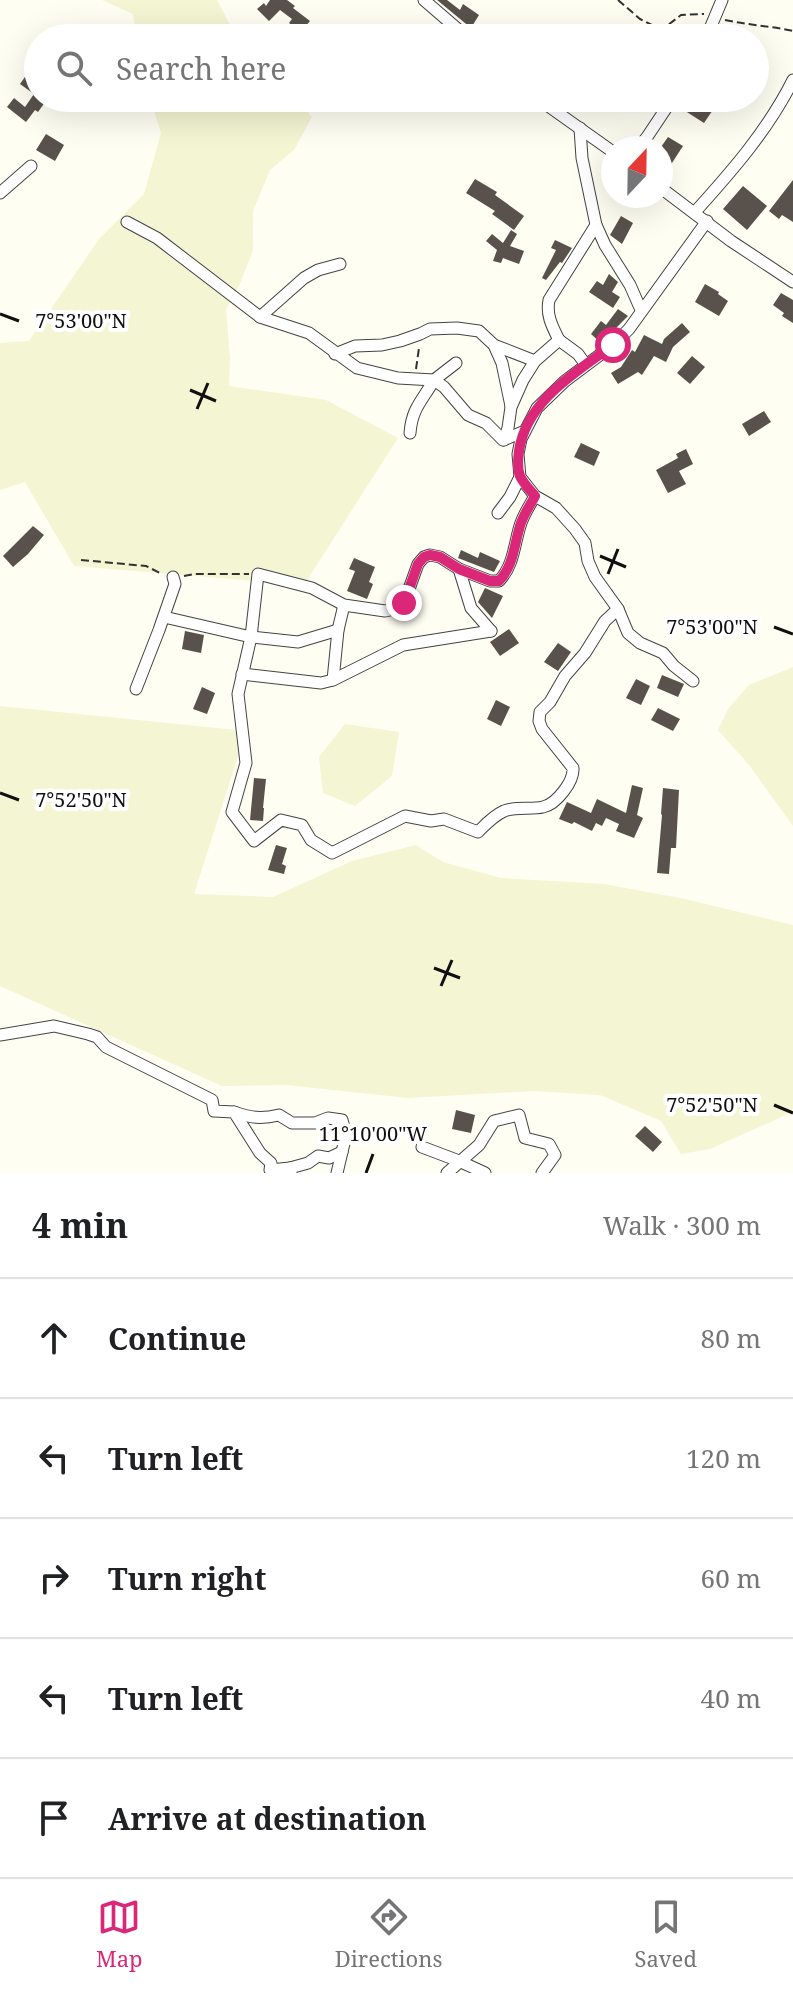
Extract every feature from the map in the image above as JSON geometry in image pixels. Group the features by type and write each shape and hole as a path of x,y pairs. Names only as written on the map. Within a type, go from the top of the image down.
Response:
{"street":[{"path":"424,0 452,24"},
{"path":"711,24 722,0"},
{"path":"695,212 744,157 766,127 793,80"},
{"path":"557,112 601,143"},
{"path":"648,136 664,112"},
{"path":"580,128 582,158 596,225 641,310"},
{"path":"0,193 31,166"},
{"path":"673,196 731,241 793,282"},
{"path":"498,513 520,477 518,454 521,439 537,408 629,329 707,221"},
{"path":"127,222 157,238 260,317 309,333 357,368 398,378 434,380 468,415 486,423 504,440"},
{"path":"586,365 578,354 559,340 547,310 549,300 596,225"},
{"path":"260,317 304,278 340,264"},
{"path":"335,354 355,346 382,345 430,329 457,328 479,331 494,345 535,361"},
{"path":"504,440 511,407 523,380 535,361 559,340"},
{"path":"494,345 502,363 511,407"},
{"path":"410,433 414,409 424,399 434,380 456,363"},
{"path":"504,440 525,431"},
{"path":"520,477 535,496 556,508 585,543 595,577 618,609 633,639 663,653 693,681"},
{"path":"535,496 521,523 510,565 499,581 490,581 430,555 418,564 404,603 399,608 385,611 344,605 312,588 258,574 251,637 238,694 246,763 232,812 254,841 281,820 302,825 311,840 332,853 405,816 431,821 444,819 478,832 492,818 505,811 546,807 566,789 574,775 573,768 542,729 540,712 605,621 618,609"},
{"path":"242,674 321,683 403,645 491,631 471,608 459,569"},
{"path":"136,689 175,584 173,577"},
{"path":"333,680 344,605"},
{"path":"164,617 251,637 298,642 338,630"},
{"path":"0,1035 54,1026 88,1034 97,1037 106,1047 212,1100 214,1111 234,1112 247,1117 279,1115 292,1123 315,1123 328,1118 342,1120 346,1135 337,1173"},
{"path":"234,1112 260,1153 271,1163 270,1170 291,1171 318,1156 329,1158 342,1152"},
{"path":"447,1173 479,1145 494,1121 519,1115 525,1138 549,1144 555,1155 542,1173"},
{"path":"422,1147 485,1173"}],"path":[{"path":"618,0 650,24"},
{"path":"669,24 681,15 706,14 741,24"},
{"path":"769,26 793,31"},
{"path":"415,378 420,334"}],"green space":[{"path":"102,0 217,0 229,24 134,24 133,14"},
{"path":"154,112 308,112 312,117 294,150 270,170 253,211 253,250 226,310 229,386 326,400 398,438 304,585 74,566 25,482 0,490 0,343 29,341 99,239 144,194 161,133"},
{"path":"793,667 793,826 749,765 718,730 728,709 749,685"},
{"path":"0,706 246,731 194,894 273,897 352,861 416,845 443,862 501,878 604,884 685,899 793,925 793,1109 710,1149 681,1154 661,1121 600,1095 534,1091 408,1098 286,1085 222,1086 0,986"},
{"path":"345,724 399,732 392,776 355,806 323,793 319,757"}],"building":[{"path":"270,0 287,0 310,21 308,24 290,24 292,19 280,10 269,21 257,9 264,3 266,6"},
{"path":"437,0 447,0 460,10 463,4 479,15 473,24 466,24"},
{"path":"14,98 24,106 24,112 34,112 26,122 7,107"},
{"path":"687,112 711,112 704,123"},
{"path":"46,134 64,145 55,161 36,150"},
{"path":"673,140 683,146 673,161"},
{"path":"475,179 497,192 495,195 524,216 514,230 492,214 495,211 466,193"},
{"path":"793,180 793,222 782,215 779,219 769,211"},
{"path":"743,186 767,206 747,230 723,209"},
{"path":"621,216 633,223 622,244 610,235"},
{"path":"511,230 517,234 510,246 524,251 519,264 503,258 501,263 493,261 497,250 486,241 492,234 503,243"},
{"path":"555,240 572,248 546,280 542,278 556,250 551,248"},
{"path":"609,274 618,282 612,292 620,297 613,308 589,292 597,281 603,285"},
{"path":"705,284 728,301 719,316 695,302"},
{"path":"781,293 793,300 793,323 773,305"},
{"path":"618,309 628,316 601,343 591,334 601,321 606,325"},
{"path":"682,323 690,332 673,347 666,362 654,356 642,375 638,372 618,384 611,373 621,367 632,350 635,352 644,335 662,344"},
{"path":"692,356 705,367 690,384 677,373"},
{"path":"764,411 771,422 749,436 742,424"},
{"path":"581,443 600,452 594,466 574,457"},
{"path":"686,449 693,464 679,471 686,484 668,493 656,470 678,458 676,454"},
{"path":"33,526 44,535 13,567 3,556"},
{"path":"461,550 478,558 480,552 500,561 494,572 458,558"},
{"path":"354,558 375,567 367,599 347,591 355,571 349,569"},
{"path":"485,588 503,596 492,618 478,602"},
{"path":"509,629 519,643 500,656 490,642"},
{"path":"185,631 204,635 201,653 182,649"},
{"path":"558,643 571,652 558,671 544,662"},
{"path":"662,675 684,684 678,697 657,688"},
{"path":"636,679 650,686 641,705 626,698"},
{"path":"202,687 215,693 207,714 193,709"},
{"path":"496,700 510,707 501,726 487,719"},
{"path":"658,708 680,719 673,731 651,720"},
{"path":"254,778 266,779 263,821 250,820"},
{"path":"632,785 643,788 637,815 643,818 634,838 616,831 619,824 606,818 602,826 596,823 592,831 559,819 567,802 591,813 597,799 626,813"},
{"path":"663,788 679,790 676,848 671,848 669,874 657,873"},
{"path":"276,845 287,848 282,864 286,866 284,874 268,870"},
{"path":"456,1110 475,1115 471,1133 452,1129"},
{"path":"645,1126 662,1142 653,1152 635,1136"}],"route":[{"path":"404,603 418,564 430,555 490,581 499,581 505,574 521,523 535,496 520,477 518,466 521,439 530,419 565,381 613,345"}]}
